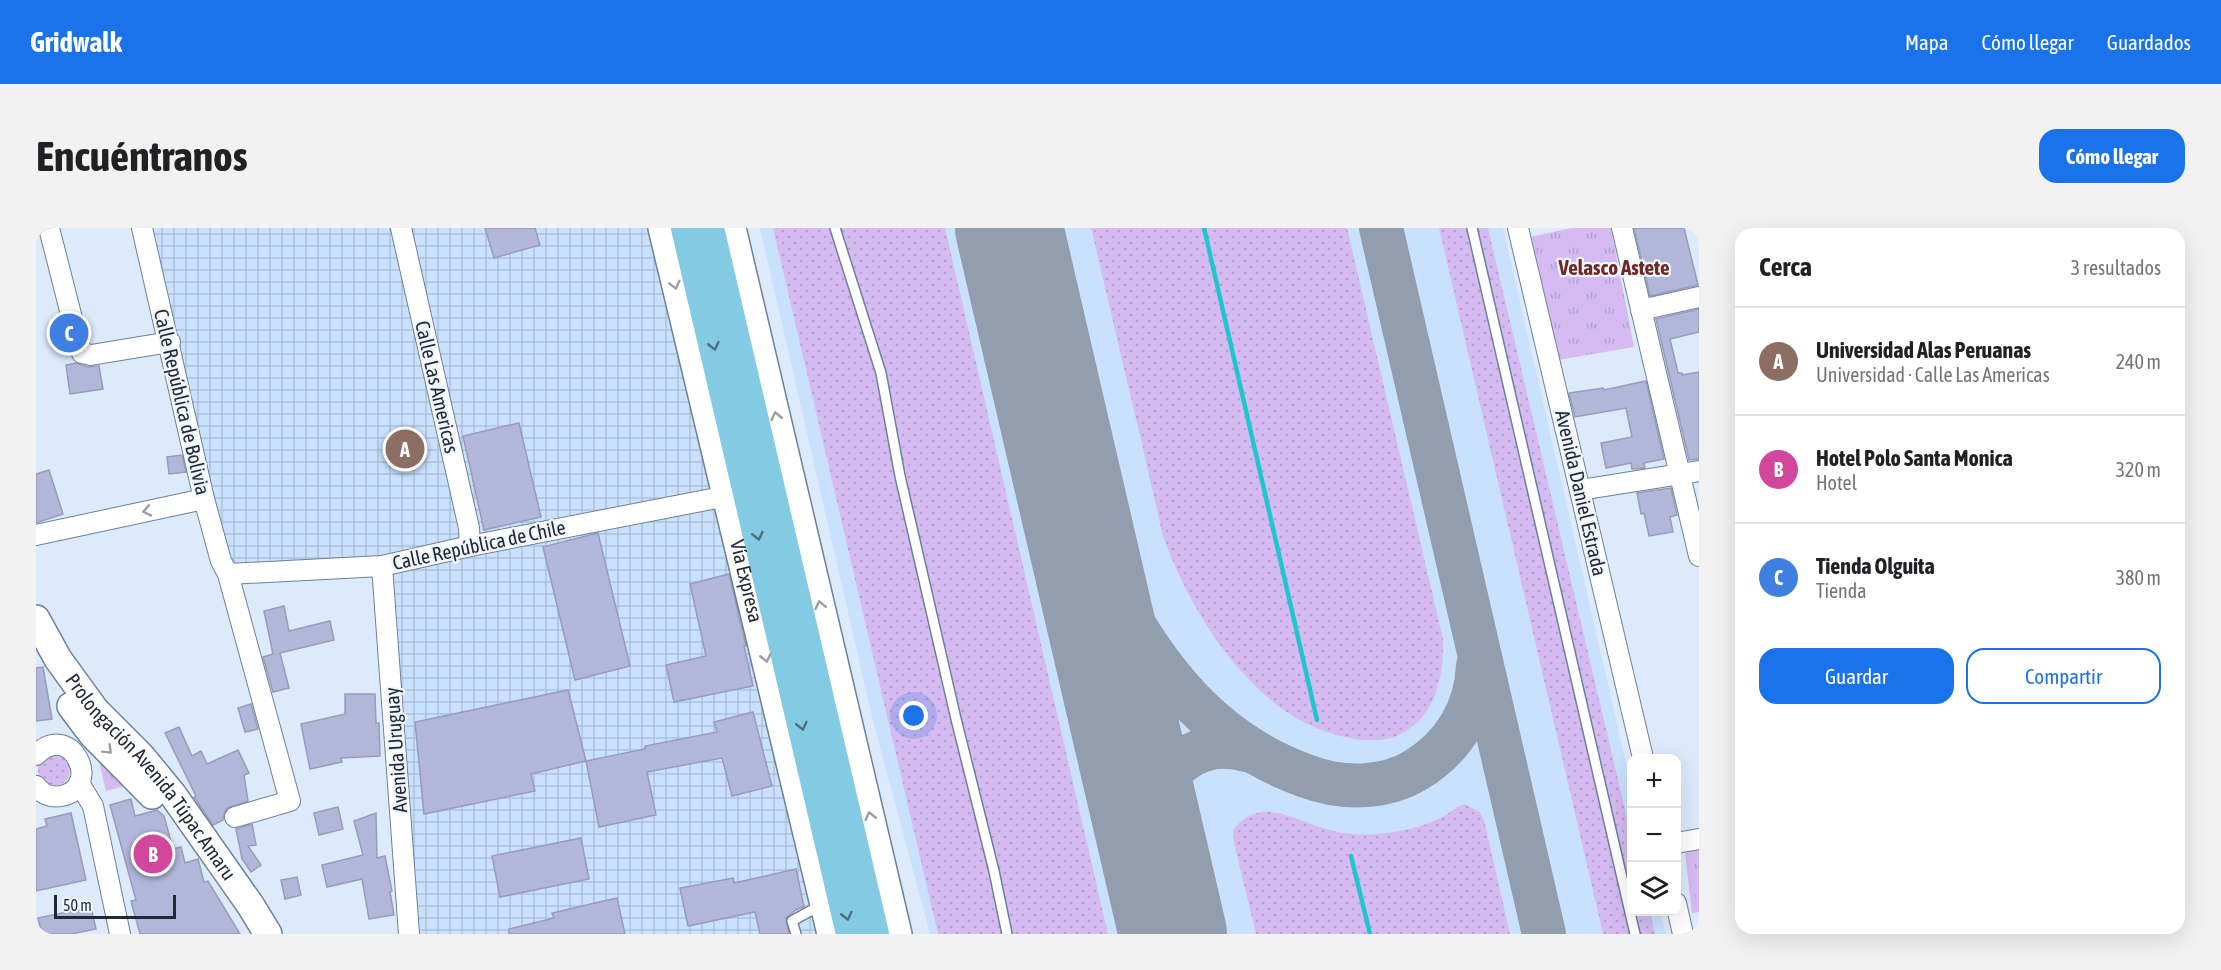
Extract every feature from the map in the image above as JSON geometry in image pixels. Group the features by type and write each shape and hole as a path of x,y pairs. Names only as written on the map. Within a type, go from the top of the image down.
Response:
{"main road":[{"name":"Vía Expresa","path":"662,228 831,934"},
{"name":"Vía Expresa","path":"686,228 838,828 874,934"},
{"name":"Vía Expresa","path":"710,228 838,828 851,934"},
{"path":"732,228 898,934"},
{"name":"Prolongación Avenida Túpac Amaru","path":"36,620 58,659 94,710 141,756 173,795 268,934"},
{"name":"Prolongación Avenida Túpac Amaru","path":"36,652 51,679 92,734 146,788 186,836 248,923 253,934"},
{"path":"838,828 884,877"},
{"path":"822,898 838,828"}],"street":[{"path":"49,228 82,353 91,355 170,342"},
{"name":"Calle República de Bolivia","path":"142,228 170,342 204,499 221,561 228,574 290,801 235,817"},
{"name":"Calle Las Americas","path":"401,228 469,528 470,546"},
{"name":"Avenida Daniel Estrada","path":"1518,228 1642,754"},
{"path":"1622,228 1641,310 1689,473 1699,556"},
{"path":"1641,310 1699,297"},
{"path":"1580,490 1689,473"},
{"name":"Calle República de Chile","path":"228,574 382,566 470,546 727,496"},
{"path":"36,535 204,499"},
{"name":"Avenida Uruguay","path":"382,566 409,934"},
{"path":"36,754 48,746 63,746 76,754 82,768 79,783 68,794 61,796 45,794 36,786"},
{"path":"79,783 93,806 120,934"},
{"path":"1681,842 1699,839"},
{"path":"1680,916 1683,934"}],"lane":[{"path":"834,228 881,373 900,476 1007,934"},
{"path":"1472,228 1635,934"},
{"path":"796,934 792,921 822,898"}],"shaded area":[{"path":"146,228 680,228 845,934 409,934 386,569 227,585"},
{"path":"760,228 1503,228 1627,767 1627,916 1661,916 1666,934 930,934 872,717"}],"green space":[{"path":"773,228 945,228 1108,934 938,934"},
{"path":"1091,228 1347,228 1443,639 1442,667 1435,694 1422,718 1412,728 1390,738 1359,740 1319,729 1293,716 1268,698 1246,676 1206,624 1176,568 1162,534"},
{"path":"1439,228 1488,228 1627,818 1627,916 1651,916 1655,934 1603,934"},
{"path":"1572,228 1611,228 1634,347 1558,360 1530,237"},
{"path":"90,747 129,785 106,791 99,761"},
{"path":"54,754 65,759 70,770 65,781 54,786 43,781 38,770 43,759"},
{"path":"1464,804 1480,812 1484,820 1510,934 1256,934 1234,843 1233,830 1252,814 1273,812 1284,814 1324,828 1362,835 1420,826"},
{"path":"1699,850 1699,912 1692,913 1685,853"},
{"path":"1699,869 1699,911 1698,911 1692,871"}],"building":[{"path":"485,228 535,228 540,245 494,258"},
{"path":"1634,228 1684,228 1698,285 1650,296"},
{"path":"1699,309 1699,332 1670,339 1678,373 1682,375 1699,372 1699,459 1689,460 1656,319"},
{"path":"76,363 88,367 99,366 103,389 70,394 66,365"},
{"path":"1646,381 1664,459 1644,463 1645,468 1632,469 1631,463 1606,468 1601,443 1632,437 1626,408 1575,417 1569,393 1603,388 1604,390"},
{"path":"519,423 541,517 484,530 463,436"},
{"path":"182,455 186,472 169,474 167,457"},
{"path":"49,470 63,514 36,523 36,474"},
{"path":"1671,488 1677,515 1670,517 1673,532 1649,536 1637,493"},
{"path":"598,533 630,666 575,680 543,547"},
{"path":"729,574 753,686 674,702 666,665 706,656 690,584"},
{"path":"284,606 289,631 330,621 334,640 280,653 289,688 273,692 263,657 273,654 264,611"},
{"path":"43,667 52,719 36,721 36,668"},
{"path":"568,690 586,761 531,774 535,791 424,814 415,722"},
{"path":"345,694 375,694 380,756 341,758 342,762 310,769 301,724 345,714"},
{"path":"251,704 258,729 245,732 238,708"},
{"path":"753,712 772,786 732,796 722,758 647,772 656,815 599,827 586,761 645,749 645,746 717,732 714,722"},
{"path":"179,727 192,756 201,751 207,764 238,750 249,773 244,775 248,801 227,808 223,820 213,825 194,797 196,796 165,733"},
{"path":"131,799 135,816 157,810 164,816 173,849 181,847 185,863 198,859 204,882 208,881 240,934 140,934 131,901 136,900 110,805"},
{"path":"338,807 343,829 319,835 314,813"},
{"path":"71,813 86,880 36,891 36,829 47,826 45,819"},
{"path":"376,813 377,858 385,856 394,915 369,919 362,879 327,887 322,865 363,855 354,821"},
{"path":"252,824 256,845 248,846 261,865 251,872 242,859 236,829"},
{"path":"581,838 589,879 500,897 492,856"},
{"path":"796,869 804,907 797,909 786,918 789,934 760,934 755,912 688,926 680,888 733,878 734,883"},
{"path":"297,877 301,895 285,899 281,880"},
{"path":"617,898 625,934 509,934 509,929 554,918 552,913"},
{"path":"91,907 96,929 71,934 42,934 38,918"}],"waterway":[{"path":"1204,228 1317,720"},
{"path":"1351,856 1370,934"}],"taxiway":[{"path":"1381,228 1544,934"},
{"path":"1078,524 1120,602 1143,639 1168,674 1195,705 1227,733 1264,757 1306,776 1333,783 1361,785 1390,781 1416,770 1441,750 1460,726 1473,698 1478,666"},
{"path":"1153,849 1153,803 1159,786 1174,768 1193,754 1216,747 1233,747 1251,751"}],"runway":[{"path":"1009,228 1173,934"}],"place":[{"name":"Tienda Olguita","path":"69,333"},
{"name":"Universidad Alas Peruanas","path":"405,449"},
{"name":"Hotel Polo Santa Monica","path":"153,854"}],"district":[{"name":"Velasco Astete","path":"1614,268"}]}
